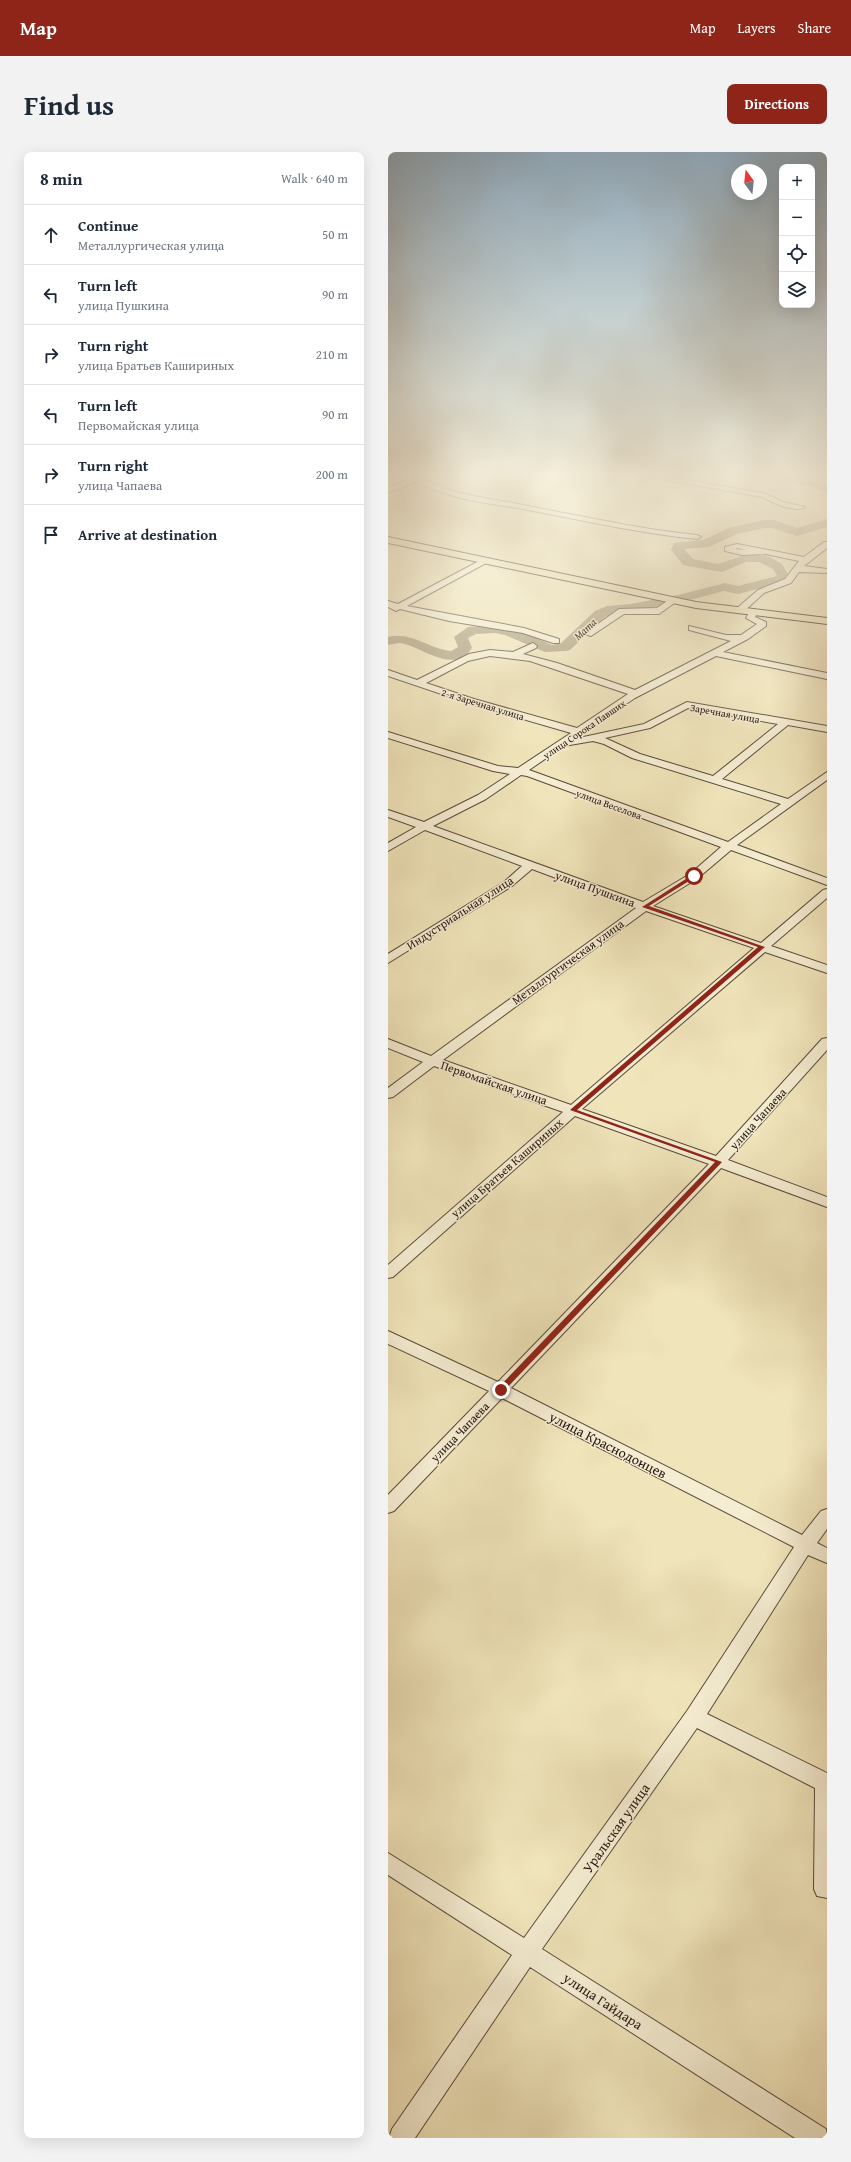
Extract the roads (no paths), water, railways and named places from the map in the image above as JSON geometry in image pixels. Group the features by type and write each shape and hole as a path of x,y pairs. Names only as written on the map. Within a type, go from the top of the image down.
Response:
{"main road":[{"path":"505,565 671,600 753,613 827,621"}],"street":[{"path":"388,612 474,565"},
{"path":"739,611 756,594 766,588 788,581 801,565"},
{"path":"797,569 825,568"},
{"path":"588,634 622,611 659,611 671,600"},
{"path":"388,604 449,618 524,631 556,641"},
{"name":"улица Сорока Павших","path":"388,848 426,826 482,797 637,694 745,637 763,624 750,618 753,613"},
{"path":"692,628 726,638 745,637"},
{"path":"515,655 533,646"},
{"path":"418,683 472,656 502,653 515,655 637,694"},
{"path":"715,653 827,676"},
{"name":"2-я Заречная улица","path":"388,673 471,702 579,732"},
{"name":"Заречная улица","path":"557,746 647,726 687,705 827,729"},
{"path":"715,780 785,723"},
{"name":"улица Веселова","path":"388,735 497,769 519,773 529,773 827,882"},
{"path":"590,738 600,739 636,756 787,802"},
{"name":"Металлургическая улица","path":"388,1094 645,907 694,876 728,847 787,802 827,775"},
{"name":"улица Пушкина","path":"388,813 645,907 827,969"},
{"name":"Индустриальная улица","path":"388,959 508,884 530,865"},
{"name":"улица Братьев Кашириных","path":"388,1273 573,1110 827,892"},
{"name":"улица Чапаева","path":"388,1506 719,1162 827,1042"},
{"name":"Первомайская улица","path":"388,1043 432,1061 719,1162 827,1202"},
{"name":"улица Краснодонцев","path":"388,1337 501,1390 804,1546 827,1556"},
{"name":"Уральская улица","path":"401,2138 527,1952 694,1717 804,1546 827,1516"},
{"path":"694,1717 826,1784 825,1889"},
{"name":"улица Гайдара","path":"388,1863 818,2138"}],"waterway":[{"name":"Мата","path":"699,565 722,568 731,565"},
{"name":"Мата","path":"388,641 401,639 433,652 451,655 459,653 465,648 461,637 473,630 495,629 508,631 550,649 565,647 600,614 612,609 631,608 682,598 725,587 738,590 784,578 774,565"}]}
